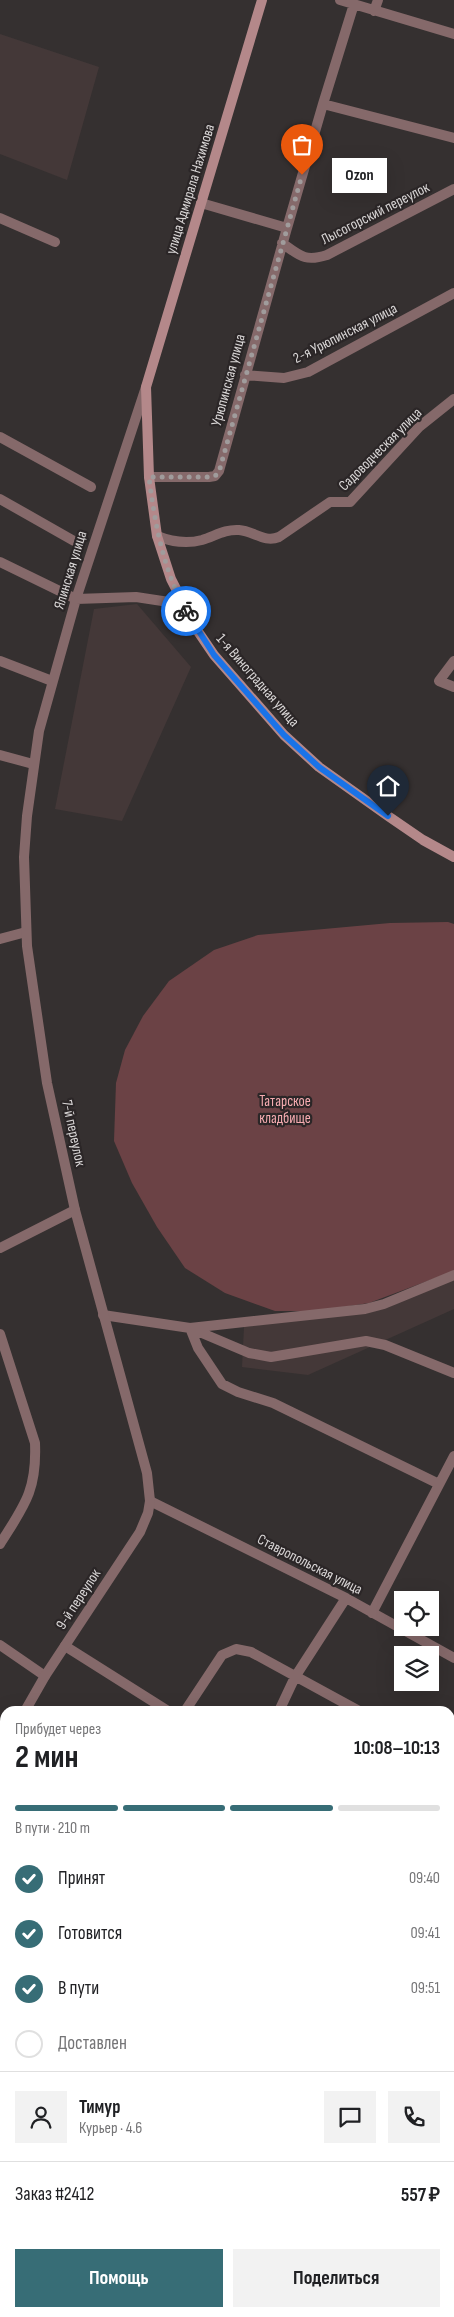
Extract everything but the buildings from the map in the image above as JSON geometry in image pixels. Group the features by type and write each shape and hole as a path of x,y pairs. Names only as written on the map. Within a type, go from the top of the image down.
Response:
{"main road":[{"name":"улица Адмирала Нахимова","path":"146,387 262,0"},
{"name":"1-я Виноградная улица","path":"146,387 149,477 157,536 163,558 182,604 214,655 284,735 319,767 423,840 454,857"}],"street":[{"path":"340,0 454,34"},
{"path":"374,11 378,0"},
{"name":"Урюпинская улица","path":"149,477 209,477 215,476 219,472 322,104 354,4"},
{"path":"322,104 454,138"},
{"name":"Лысогорский переулок","path":"282,244 299,256 316,259 454,189"},
{"path":"202,203 287,228"},
{"path":"0,218 55,242"},
{"name":"2-я Урюпинская улица","path":"245,375 284,378 308,372 454,293"},
{"name":"Ялинская улица","path":"33,764 52,681 76,599 146,387"},
{"name":"Садоводческая улица","path":"157,536 169,541 193,541 229,530 242,530 266,539 280,537 330,502 350,502 419,427 454,399"},
{"path":"0,437 91,487"},
{"path":"0,499 74,541"},
{"path":"0,562 76,599 136,597 182,604"},
{"path":"0,661 52,681"},
{"path":"454,661 438,681 454,687"},
{"path":"0,755 33,764"},
{"name":"7-й переулок","path":"33,764 24,857 26,932 32,991 47,1084 75,1210 140,1444 150,1501"},
{"path":"0,939 26,932"},
{"path":"0,1248 75,1210"},
{"path":"190,1328 365,1309 384,1304 454,1275"},
{"path":"103,1315 190,1328 249,1353 271,1357 366,1341 385,1345 454,1373"},
{"path":"190,1328 198,1348 222,1384 238,1392 273,1404 439,1484"},
{"path":"0,1334 34,1444 36,1461 28,1500 0,1544"},
{"path":"372,1613 453,1459"},
{"name":"Ставропольская улица","path":"150,1501 346,1598 454,1658"},
{"name":"9-й переулок","path":"28,1706 45,1676 140,1532 148,1513 150,1501"},
{"path":"281,1706 295,1677 346,1598"},
{"path":"0,1644 45,1676"},
{"path":"65,1646 159,1706"},
{"path":"187,1706 222,1655 236,1649 244,1650 350,1706"}],"shaded area":[{"path":"0,34 99,67 67,180 0,154"},
{"path":"137,604 191,667 122,821 55,809 94,609"},
{"path":"454,1278 454,1309 308,1375 242,1367 244,1327 387,1308"}],"green space":[{"name":"Татарское кладбище","path":"448,922 454,924 454,1271 369,1303 317,1311 275,1311 225,1293 185,1268 157,1227 132,1183 114,1141 116,1083 125,1050 143,1016 169,981 214,950 258,935 390,923"}],"way so far":[{"path":"186,611 163,558 157,536 149,477 209,477 215,476 219,472 302,175"}],"place":[{"name":"Ozon","path":"302,175"}],"route":[{"path":"186,611 214,655 284,735 319,767 388,816"}]}
